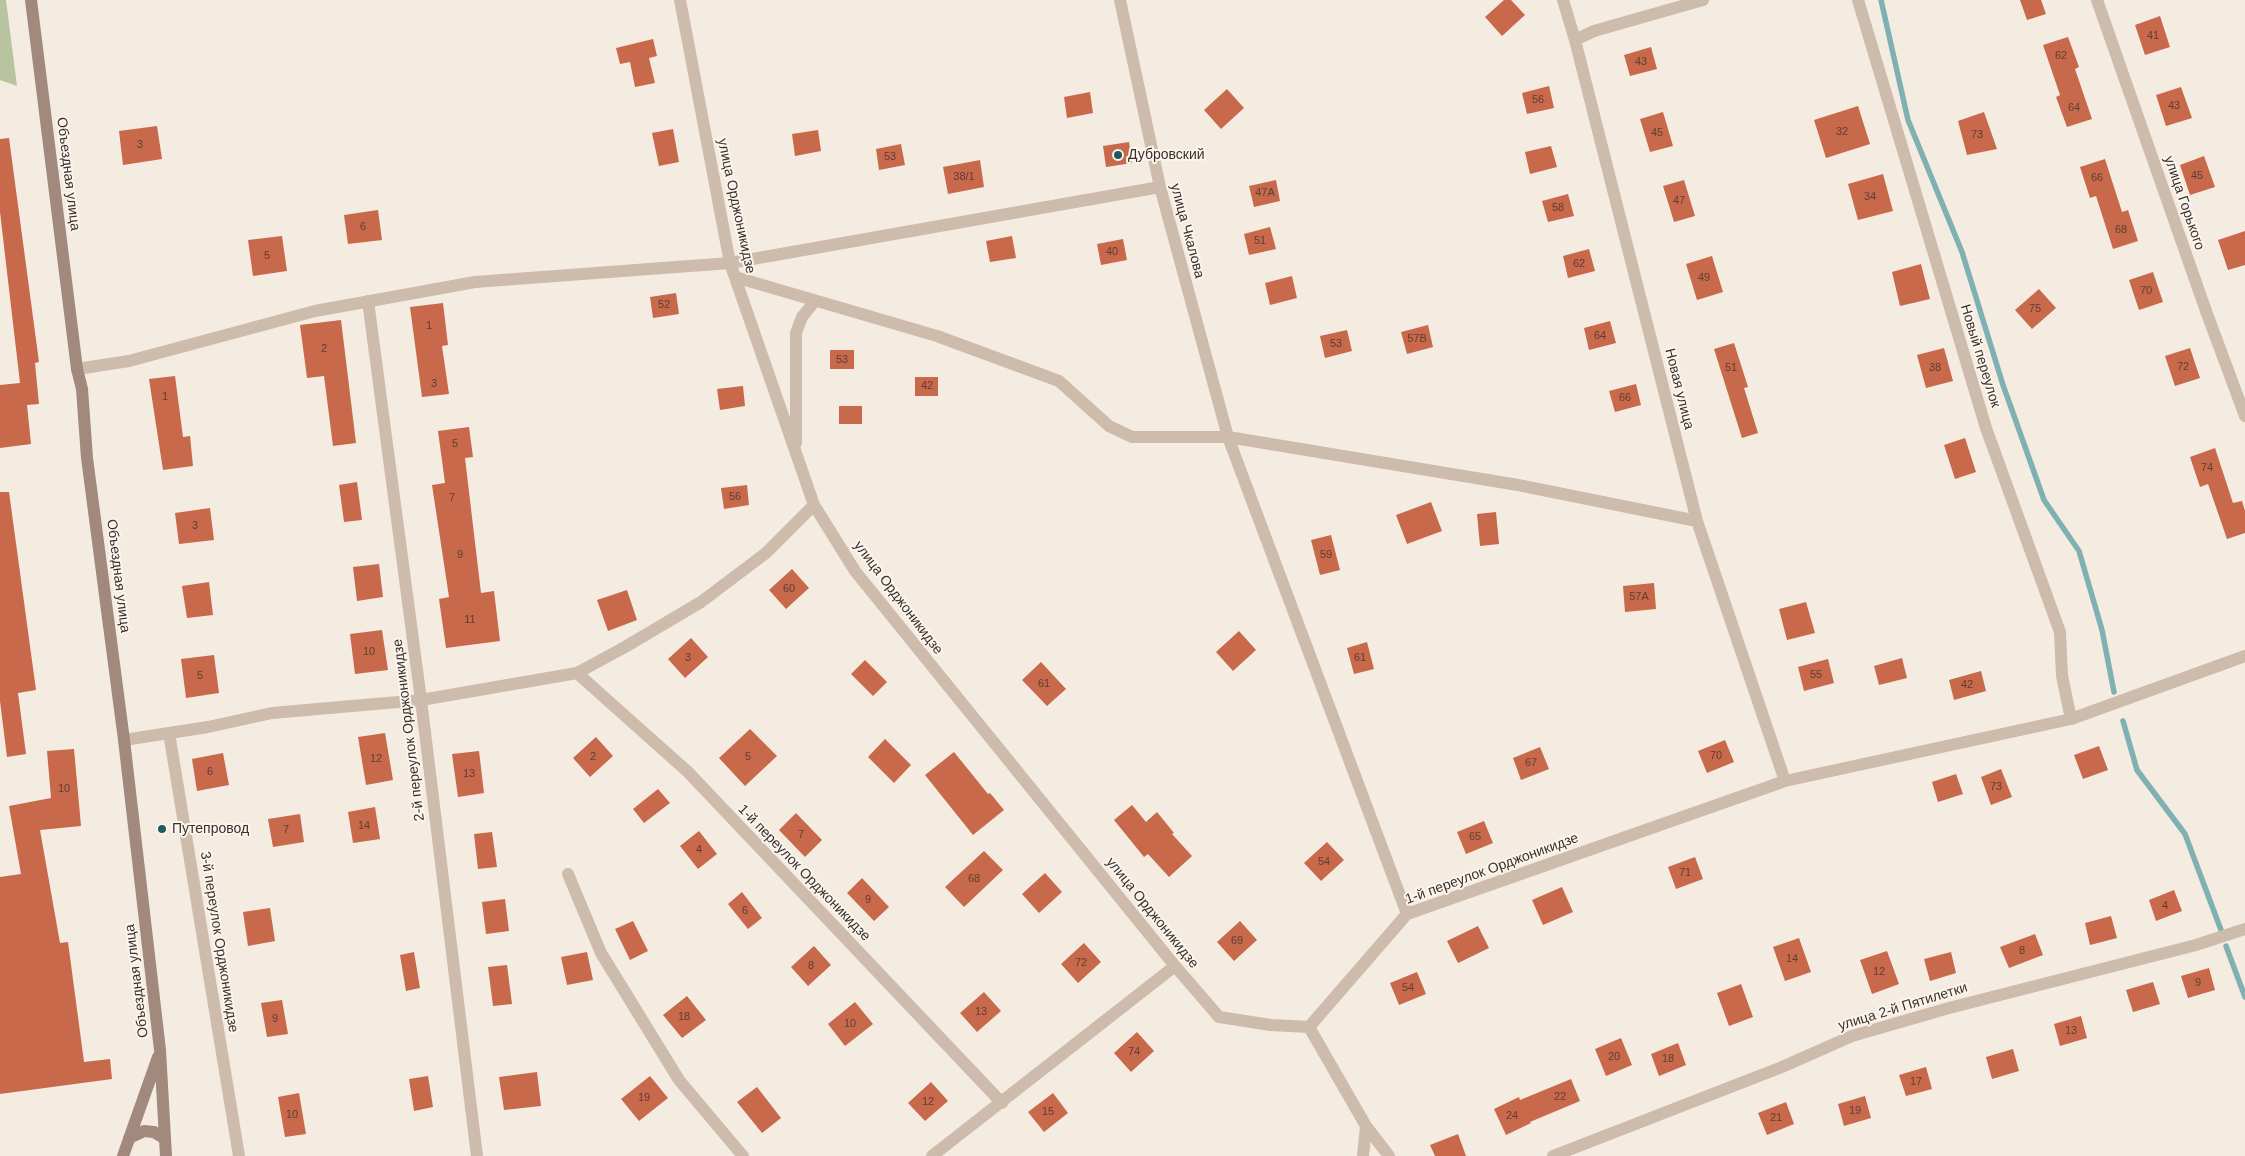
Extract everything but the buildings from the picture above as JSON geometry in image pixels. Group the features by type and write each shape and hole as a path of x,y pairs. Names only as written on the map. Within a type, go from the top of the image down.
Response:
{"street":[{"name":"Объездная улица","path":"31,0 77,369 82,389 87,458 124,740 160,1050 166,1156"},
{"name":"улица Орджоникидзе","path":"680,0 730,263 814,505 855,571 1175,966 1219,1017 1270,1025 1309,1027"},
{"name":"улица Чкалова","path":"1120,0 1160,188 1228,437 1407,914"},
{"name":"Новая улица","path":"1562,0 1575,40 1697,521 1785,780"},
{"path":"1575,40 1594,31 1703,0"},
{"name":"Новый переулок","path":"1858,0 1986,428 2060,632 2062,676 2071,719"},
{"name":"улица Горького","path":"2097,0 2206,311 2245,416"},
{"path":"77,369 129,361 315,310 475,282 730,263 1160,188"},
{"path":"735,277 937,336 1059,381 1109,426 1132,437 1228,437 1518,485 1697,521"},
{"name":"2-й переулок Орджоникидзе","path":"368,301 421,700 478,1156"},
{"path":"796,453 796,333 802,318 815,301"},
{"path":"124,740 272,713 421,700 577,672 626,647 701,602 766,553 814,505"},
{"name":"1-й переулок Орджоникидзе","path":"1309,1027 1407,914 1785,780 2071,719 2245,656"},
{"name":"1-й переулок Орджоникидзе","path":"577,672 688,772 1002,1103"},
{"name":"3-й переулок Орджоникидзе","path":"169,733 239,1156"},
{"path":"568,874 601,953 679,1080 743,1156"},
{"name":"улица 2-й Пятилетки","path":"1553,1156 1782,1067 1852,1036 1949,1008 2196,945 2245,929"},
{"path":"932,1156 1175,966"},
{"path":"1309,1027 1366,1126 1389,1156"},
{"path":"123,1156 160,1050"},
{"path":"1363,1156 1366,1126"},
{"path":"129,1138 144,1132 154,1132 164,1138"}],"green space":[{"path":"0,0 6,0 17,86 0,80"}],"waterway":[{"path":"1881,0 1908,120 1962,252 2003,385 2044,500 2079,551 2102,630 2114,692"},
{"path":"2123,721 2137,770 2185,834 2221,930"},
{"path":"2226,946 2245,997"}],"place":[{"name":"Дубровский","path":"1118,155"},
{"name":"Путепровод","path":"162,829"}]}
